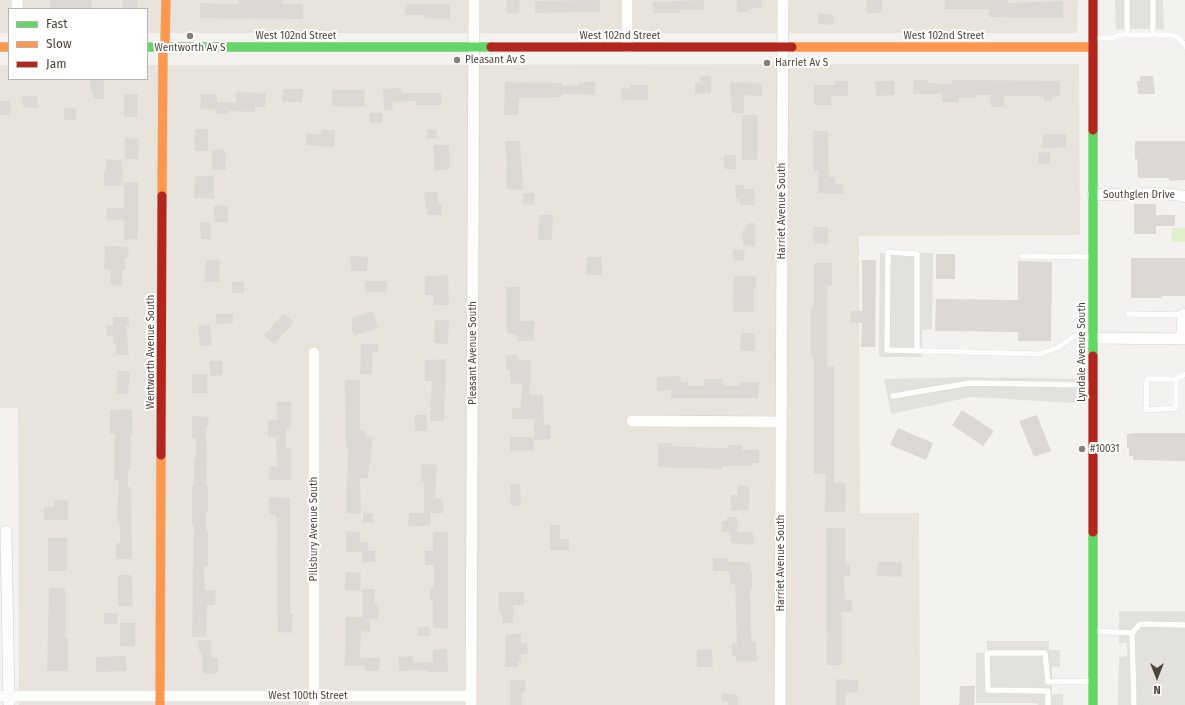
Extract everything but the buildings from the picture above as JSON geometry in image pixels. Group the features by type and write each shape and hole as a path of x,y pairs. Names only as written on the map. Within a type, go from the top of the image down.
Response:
{"street":[{"name":"Wentworth Avenue South","path":"160,701 163,47 165,44 166,0"},
{"name":"Pleasant Avenue South","path":"471,700 474,0"},
{"path":"627,0 627,47"},
{"name":"Harriet Avenue South","path":"780,705 783,0"},
{"name":"Lyndale Avenue South","path":"1093,0 1093,705"},
{"name":"West 102nd Street","path":"148,47 783,48 1093,42"},
{"name":"Southglen Drive","path":"1093,195 1181,195 1185,197"},
{"path":"1093,338 1183,339 1184,315"},
{"name":"Pillsbury Avenue South","path":"314,354 314,700"},
{"path":"632,421 781,422"},
{"path":"6,531 6,699"},
{"name":"West 100th Street","path":"6,699 160,701 471,700"}],"lane":[{"path":"1127,0 1127,35"},
{"path":"1153,0 1153,35"},
{"path":"1093,42 1114,38 1119,35 1172,35 1178,38 1185,46"},
{"path":"917,351 918,254 888,252 887,350 917,351 1040,354 1057,348 1075,336 1093,338"},
{"path":"1021,256 1093,257"},
{"path":"1128,314 1184,315"},
{"path":"1176,379 1176,408 1146,410 1146,379 1176,379 1185,374"},
{"path":"893,396 970,384 1093,385"},
{"path":"1134,705 1132,633 1140,624 1185,625"},
{"path":"1093,631 1132,633"},
{"path":"1048,691 988,690 987,653 1045,653 1048,682 1048,691 1048,705"},
{"path":"1048,682 1093,681"}],"shaded area":[{"path":"0,0 1078,0 1077,33 148,33 148,8 8,8 8,33 0,33"},
{"path":"1115,0 1163,0 1164,29 1116,29"},
{"path":"1079,64 1080,235 859,236 860,513 919,513 920,705 19,705 18,408 0,408 0,65 8,65 8,80 148,80 148,65"},
{"path":"880,253 933,253 932,329 922,330 922,357 879,357"},
{"path":"970,377 1076,379 1076,403 971,397 891,414 884,379"},
{"path":"1119,611 1185,611 1185,705 1118,705 1119,657 1127,656 1127,643 1119,643"},
{"path":"987,641 1049,641 1049,650 1060,650 1060,667 1052,667 1052,694 1063,694 1063,705 1038,705 1038,703 976,703 976,653 987,653"}],"green space":[{"path":"1172,227 1185,228 1185,242 1171,242"}],"traffic: fast":[{"path":"148,47 491,47"},
{"path":"1093,130 1093,356"},
{"path":"1093,532 1093,705"}],"traffic: slow":[{"path":"162,196 163,47 165,44 166,0"},
{"path":"0,47 8,47"},
{"path":"792,47 1093,47"},
{"path":"160,705 161,455"}],"traffic: jam":[{"path":"1093,0 1093,130"},
{"path":"491,47 792,47"},
{"path":"161,455 162,196"},
{"path":"1093,356 1093,532"}],"place":[{"name":"Wentworth Av S","path":"190,36"},
{"name":"Pleasant Av S","path":"457,60"},
{"name":"Harriet Av S","path":"767,63"},
{"name":"#10031","path":"1082,449"}]}
